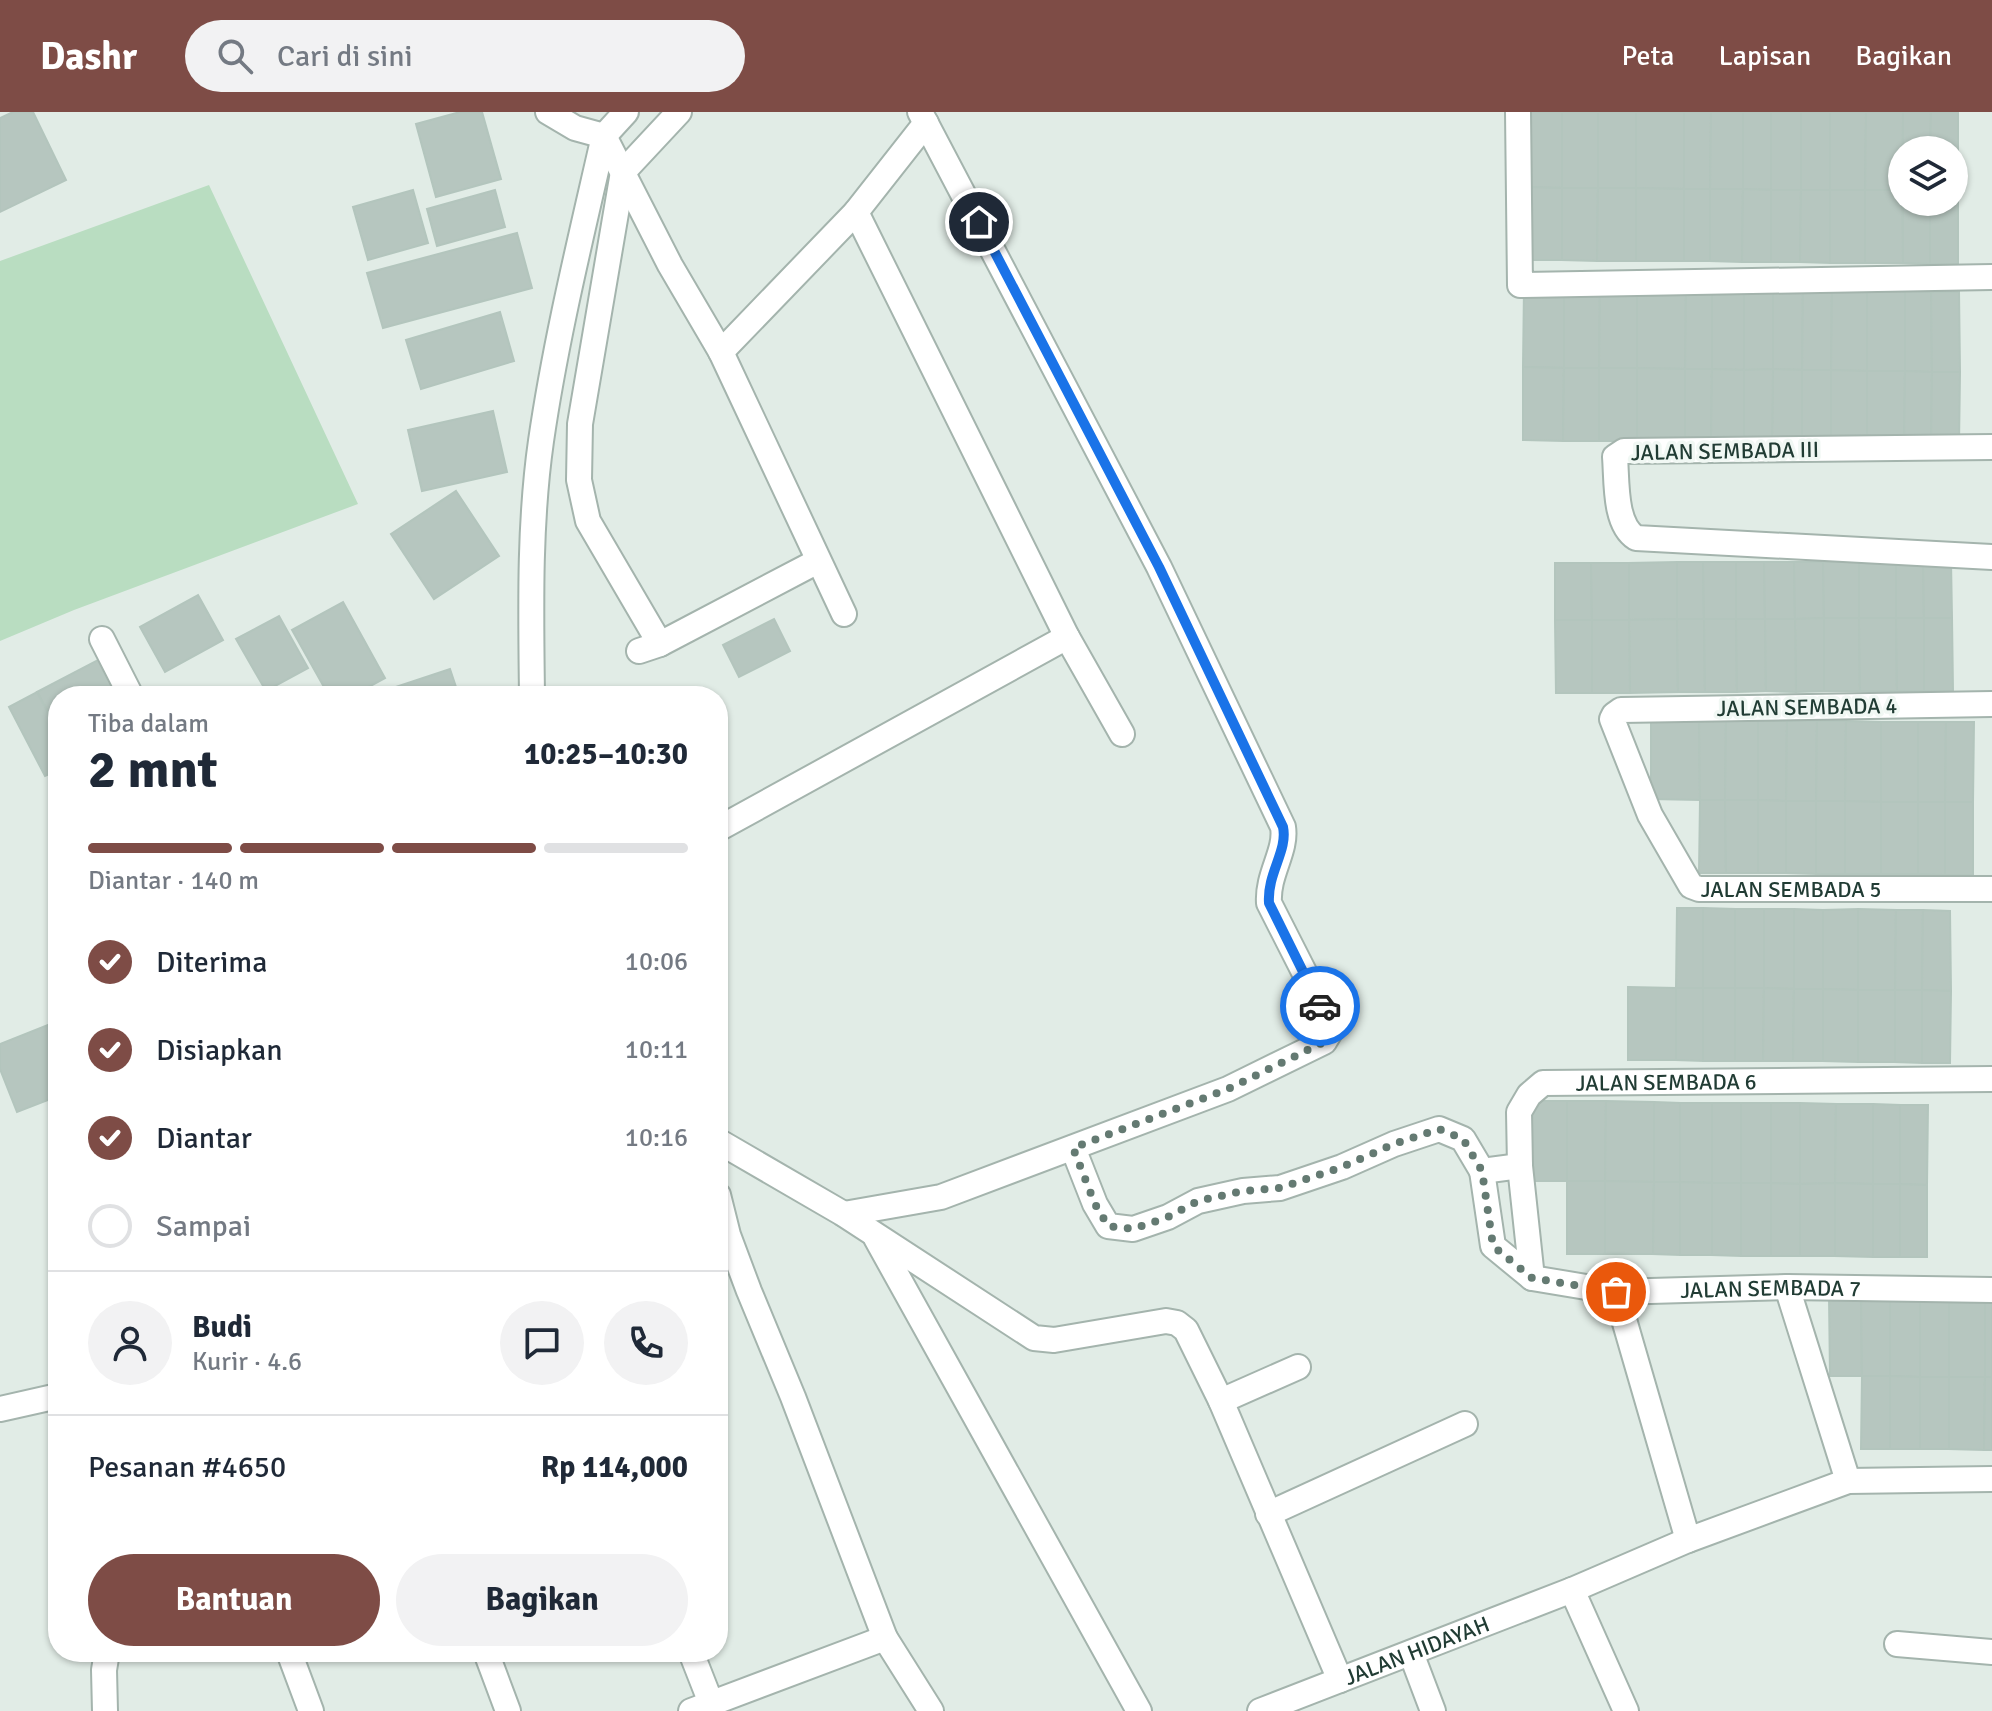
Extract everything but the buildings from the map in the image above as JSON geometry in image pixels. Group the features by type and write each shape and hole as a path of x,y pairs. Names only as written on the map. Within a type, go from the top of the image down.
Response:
{"street":[{"path":"548,112 575,128 604,136 670,265 721,352 844,614"},
{"path":"532,686 531,574 541,442 560,335 604,136 626,112"},
{"path":"679,112 623,172 580,424 579,480 588,521 650,647 818,561"},
{"path":"1518,112 1520,285 1992,277"},
{"path":"721,352 856,212 923,117 1159,567 1283,827 1285,836 1268,886 1269,903 1330,1023 1330,1032 1324,1042 1228,1089 941,1197 844,1214"},
{"path":"856,212 1067,637 1122,734"},
{"name":"JALAN SEMBADA III","path":"1992,447 1624,451 1615,457 1619,505 1629,534 1636,538 1992,557"},
{"path":"728,823 1067,637"},
{"path":"102,639 126,686"},
{"name":"JALAN SEMBADA 4","path":"1621,710 1992,704"},
{"name":"JALAN SEMBADA 5","path":"1621,710 1612,719 1639,788 1650,815 1691,886 1699,889 1992,889"},
{"name":"JALAN SEMBADA 6","path":"1532,1278 1520,1166 1519,1112 1529,1095 1543,1083 1992,1079"},
{"path":"1073,1148 1095,1204 1108,1226 1133,1229 1168,1217 1198,1201 1243,1191 1280,1188 1439,1129 1463,1139 1482,1171 1520,1166"},
{"path":"728,1147 844,1214 1034,1338 1054,1340 1166,1321 1177,1323 1186,1330 1221,1401 1340,1680"},
{"name":"JALAN SEMBADA 7","path":"1482,1171 1493,1246 1532,1278 1616,1292 1787,1287 1992,1290"},
{"path":"872,1232 1139,1711"},
{"path":"728,1235 885,1638 931,1711"},
{"path":"1787,1287 1848,1481"},
{"path":"1616,1292 1688,1540"},
{"path":"1221,1401 1298,1367"},
{"path":"0,1409 48,1398"},
{"path":"1268,1514 1465,1424"},
{"name":"JALAN HIDAYAH","path":"1260,1711 1572,1590 1688,1540 1848,1481 1992,1479"},
{"path":"1572,1590 1626,1711"},
{"path":"693,1662 701,1707 885,1638"},
{"path":"1897,1644 1992,1652"},
{"path":"1411,1653 1433,1711"},
{"path":"105,1662 105,1711"},
{"path":"293,1662 311,1711"},
{"path":"490,1662 508,1711"}],"green space":[{"path":"209,185 358,504 74,610 0,641 0,261"}],"way so far":[{"path":"1320,1006 1330,1023 1330,1032 1324,1042 1228,1089 1073,1148 1095,1204 1108,1226 1133,1229 1168,1217 1198,1201 1243,1191 1280,1188 1439,1129 1463,1139 1482,1171 1493,1246 1532,1278 1616,1292"}],"route":[{"path":"979,222 1159,567 1283,827 1285,836 1268,886 1269,903 1320,1006"}]}
